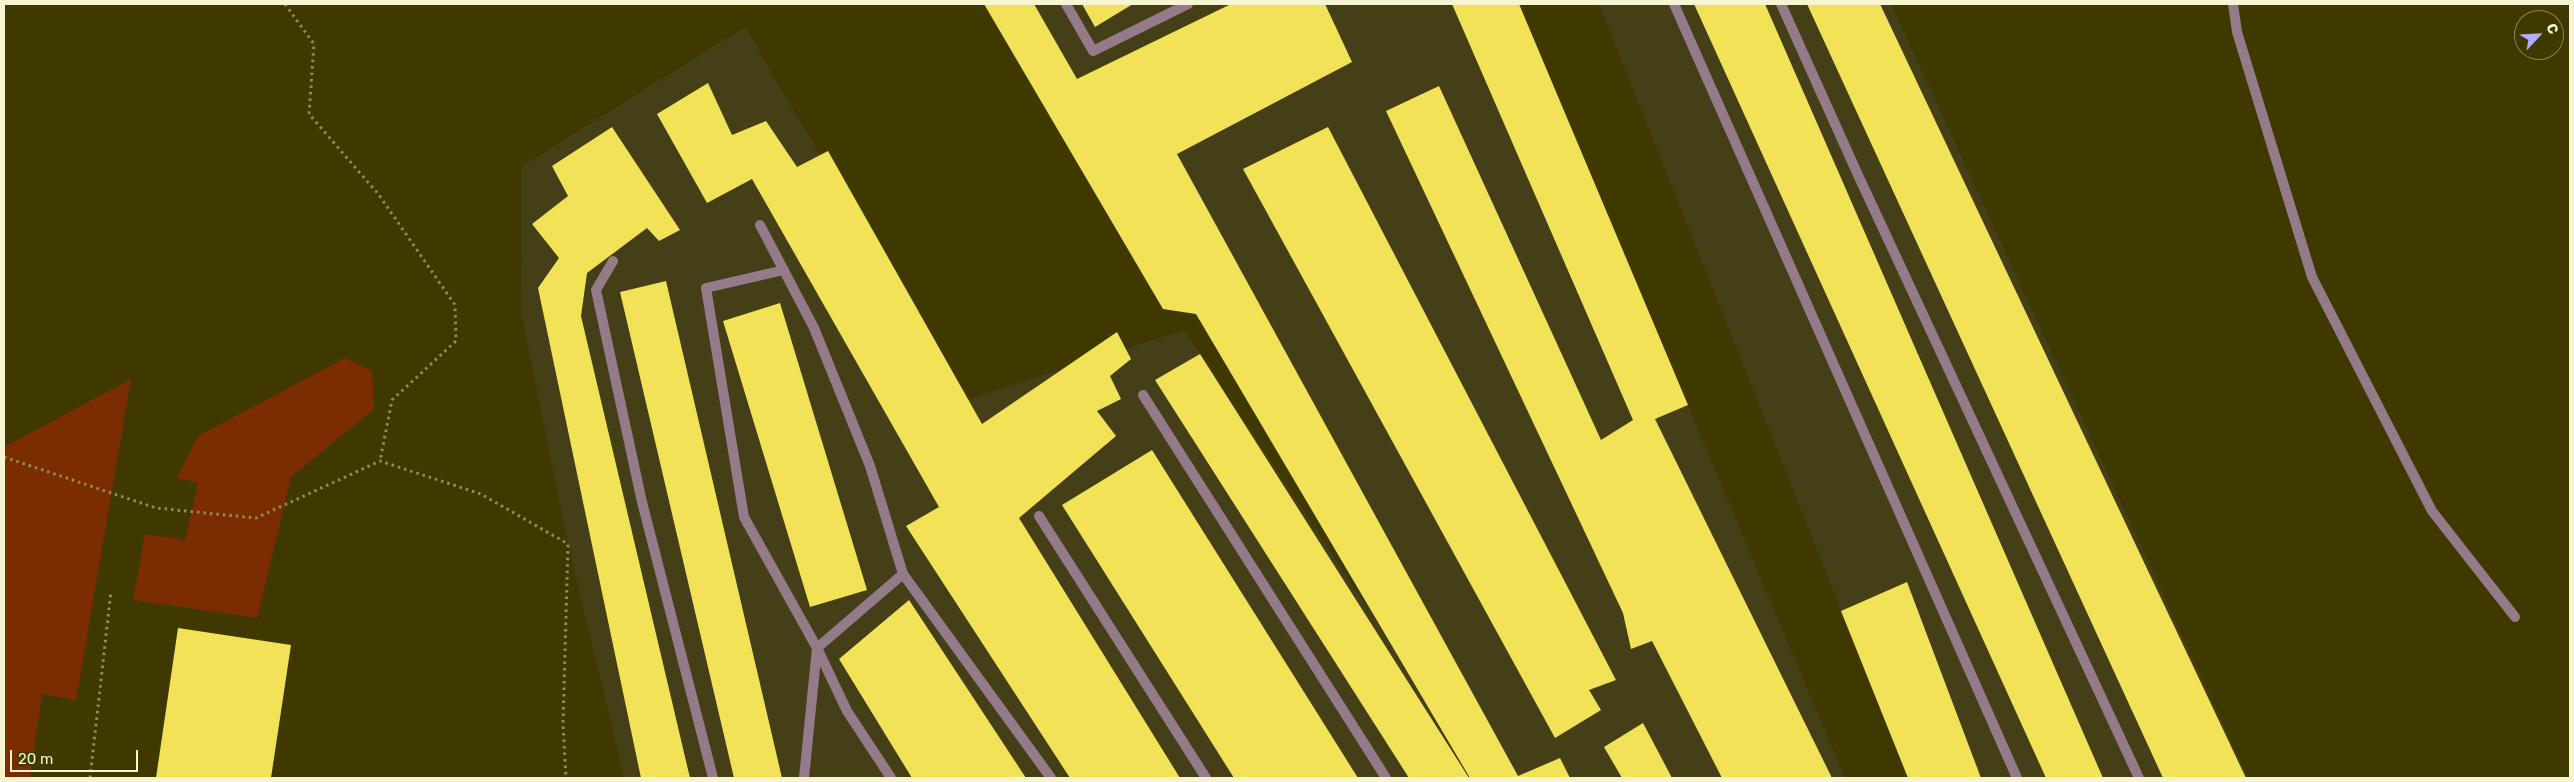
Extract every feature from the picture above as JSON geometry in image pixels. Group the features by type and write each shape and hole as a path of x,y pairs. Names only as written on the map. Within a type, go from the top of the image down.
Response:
{"lane":[{"path":"1066,4 1093,51 1188,4"},
{"path":"1674,4 2017,778"},
{"path":"1781,4 1862,184 2139,778"},
{"path":"2233,4 2238,32 2312,277 2432,511 2515,618"},
{"path":"760,225 814,328 870,466 903,574 1051,778"},
{"path":"613,261 596,290 642,502 713,778"},
{"path":"784,270 706,288 744,517 817,648 847,711 891,778"},
{"path":"1143,395 1386,778"},
{"path":"1039,516 1206,778"},
{"path":"804,778 817,648 903,574"}],"path":[{"path":"285,4 314,44 309,114 379,195 455,306 456,340 392,400 380,461"},
{"path":"4,457 156,508 256,518 380,461 481,494 568,544 563,725 566,778"},
{"path":"90,778 111,591"}],"shaded area":[{"path":"984,4 1519,4 1845,778 1498,778 1196,314 1163,309"},
{"path":"1599,4 1891,4 2248,778 1908,778"},
{"path":"745,27 963,401 1184,330 1480,778 624,778 568,544 521,312 522,166"},
{"path":"345,358 372,371 374,409 291,477 257,618 133,600 145,534 185,540 198,483 177,478 198,436"},
{"path":"131,379 76,700 42,694 30,778 4,778 4,447"}],"building":[{"path":"984,4 1034,4 1077,79 1231,4 1325,4 1352,62 1177,154 1518,776 1560,758 1570,778 1470,778 1196,314 1163,309"},
{"path":"1082,4 1133,4 1095,27"},
{"path":"1452,4 1519,4 1688,405 1655,419 1832,778 1722,778 1652,641 1631,649 1623,613 1386,111 1439,86 1601,440 1633,420"},
{"path":"1694,4 1765,4 2103,778 2046,778"},
{"path":"1807,4 1880,4 2246,778 2163,778"},
{"path":"708,83 732,135 766,121 797,167 828,151 982,424 1117,332 1131,359 1110,376 1121,399 1097,411 1116,436 1019,518 1180,778 1070,778 906,526 939,507 752,179 707,203 657,114"},
{"path":"612,127 680,230 659,241 647,228 587,273 581,316 690,778 641,778 538,288 559,258 532,224 568,196 552,166"},
{"path":"1328,127 1616,680 1589,690 1601,710 1555,738 1243,169"},
{"path":"666,281 782,778 734,778 620,292"},
{"path":"780,303 867,590 810,607 723,321"},
{"path":"1200,354 1469,778 1409,778 1155,380"},
{"path":"1152,450 1358,778 1234,778 1062,505"},
{"path":"1907,582 1981,778 1908,778 1841,611"},
{"path":"909,600 1026,778 912,778 839,659"},
{"path":"178,628 291,645 271,778 156,778"},
{"path":"1643,723 1672,778 1622,778 1604,747"}]}
